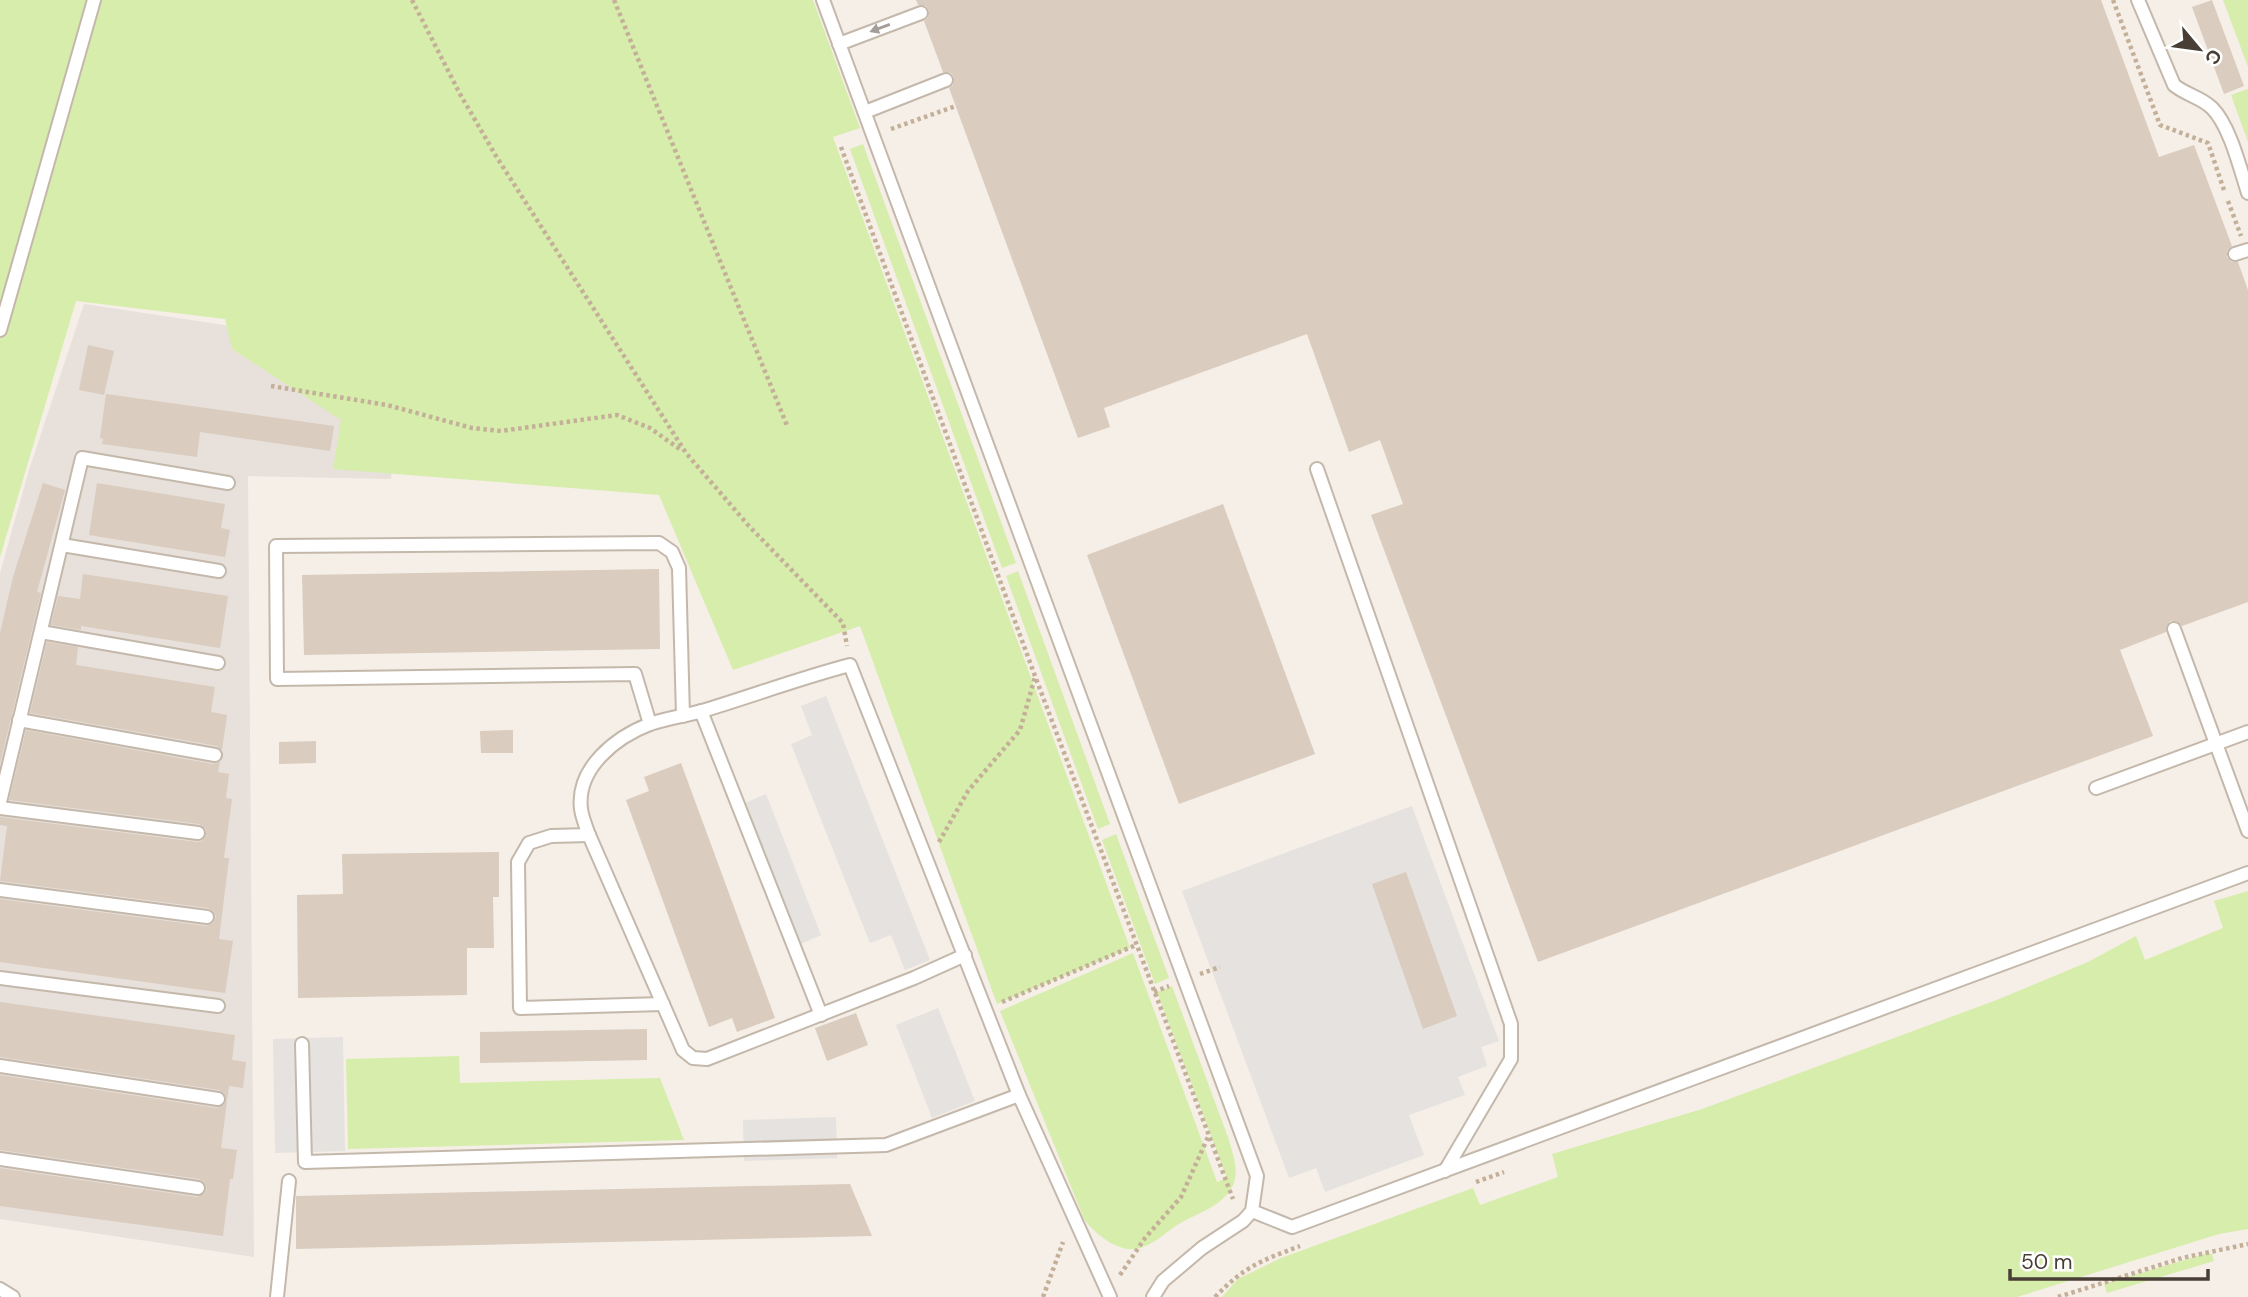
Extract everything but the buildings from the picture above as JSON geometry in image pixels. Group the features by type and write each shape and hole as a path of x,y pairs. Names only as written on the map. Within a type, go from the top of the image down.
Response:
{"lane":[{"path":"0,330 94,0"},
{"path":"823,0 1257,1176 1248,1216 1202,1248 1163,1281 1153,1297"},
{"path":"2138,0 2174,85 2182,92 2199,98 2218,115 2248,193"},
{"path":"839,44 921,13"},
{"path":"865,112 946,80"},
{"path":"2235,254 2248,250"},
{"path":"0,802 82,458 228,483"},
{"path":"1317,469 1511,1024 1511,1059 1445,1171"},
{"path":"650,724 635,674 277,679 276,546 659,543 672,552 679,568 683,716"},
{"path":"62,545 219,571"},
{"path":"2174,629 2248,831"},
{"path":"41,632 218,663"},
{"path":"965,955 706,1059 693,1058 683,1050 589,835 581,808 585,779 600,755 627,735 650,724 701,712 850,664 965,955 1019,1095 1108,1293"},
{"path":"701,712 821,1015"},
{"path":"19,720 215,755"},
{"path":"2096,788 2248,732"},
{"path":"0,808 198,833"},
{"path":"589,835 551,836 528,843 518,862 520,1009 663,1004"},
{"path":"1248,1216 1292,1227 2248,873"},
{"path":"0,890 207,917"},
{"path":"0,978 218,1006"},
{"path":"302,1044 306,1162 886,1145 1019,1095"},
{"path":"0,1066 218,1099"},
{"path":"0,1159 198,1188"},
{"path":"277,1297 289,1181"},
{"path":"0,1289 13,1297"}],"path":[{"path":"412,0 460,94 496,156 634,375 686,453 748,525 844,623 850,664"},
{"path":"614,0 788,429"},
{"path":"2113,0 2160,125 2208,144"},
{"path":"890,130 956,106"},
{"path":"841,147 1208,1137 1248,1216"},
{"path":"271,386 387,405 472,428 501,431 617,415 650,428 686,453"},
{"path":"928,862 968,791 1020,730 1035,676"},
{"path":"986,1009 1136,945"},
{"path":"1108,1293 1145,1238 1181,1197 1208,1137"},
{"path":"1466,1186 1504,1172"},
{"path":"1043,1297 1072,1216"},
{"path":"2058,1297 2182,1258 2248,1244"},
{"path":"1214,1297 1237,1275 1263,1260 1301,1246"}],"shaded area":[{"path":"84,304 405,352 391,479 248,476 254,1257 0,1219 0,573 29,470"},
{"path":"826,696 930,960 905,970 891,935 870,943 791,744 812,735 801,706"},
{"path":"766,794 821,935 801,944 745,803"},
{"path":"1412,806 1499,1041 1481,1047 1487,1066 1458,1077 1465,1095 1409,1115 1424,1155 1325,1192 1316,1168 1289,1178 1182,891"},
{"path":"938,1008 975,1101 932,1118 896,1025"},
{"path":"343,1037 345,1151 275,1153 273,1039"},
{"path":"836,1117 837,1158 744,1161 743,1120"}],"green space":[{"path":"0,0 813,0 860,128 833,137 1130,948 997,1004 860,626 733,670 659,495 333,469 341,420 232,349 225,319 76,301 0,557"},
{"path":"2223,0 2248,0 2248,67"},
{"path":"2248,89 2248,142 2231,95"},
{"path":"863,144 1016,563 1002,568 850,149"},
{"path":"1018,571 1110,824 1098,829 1006,576"},
{"path":"1116,834 1169,978 1155,984 1102,840"},
{"path":"2248,891 2248,1229 2219,1234 2017,1297 1222,1297 1238,1279 1281,1258 1473,1188 1480,1205 1558,1177 1552,1154 1702,1109 1994,1001 2088,962 2136,936 2145,960 2223,928 2214,901"},
{"path":"1133,953 1217,1182 1227,1178 1157,992 1172,986 1229,1140 1236,1170 1232,1187 1218,1203 1148,1245 1126,1249 1110,1242 1084,1219 1000,1011"},
{"path":"459,1056 460,1083 660,1078 684,1140 348,1149 346,1059"},
{"path":"2212,1254 2214,1261 2107,1293 2104,1284"}]}
